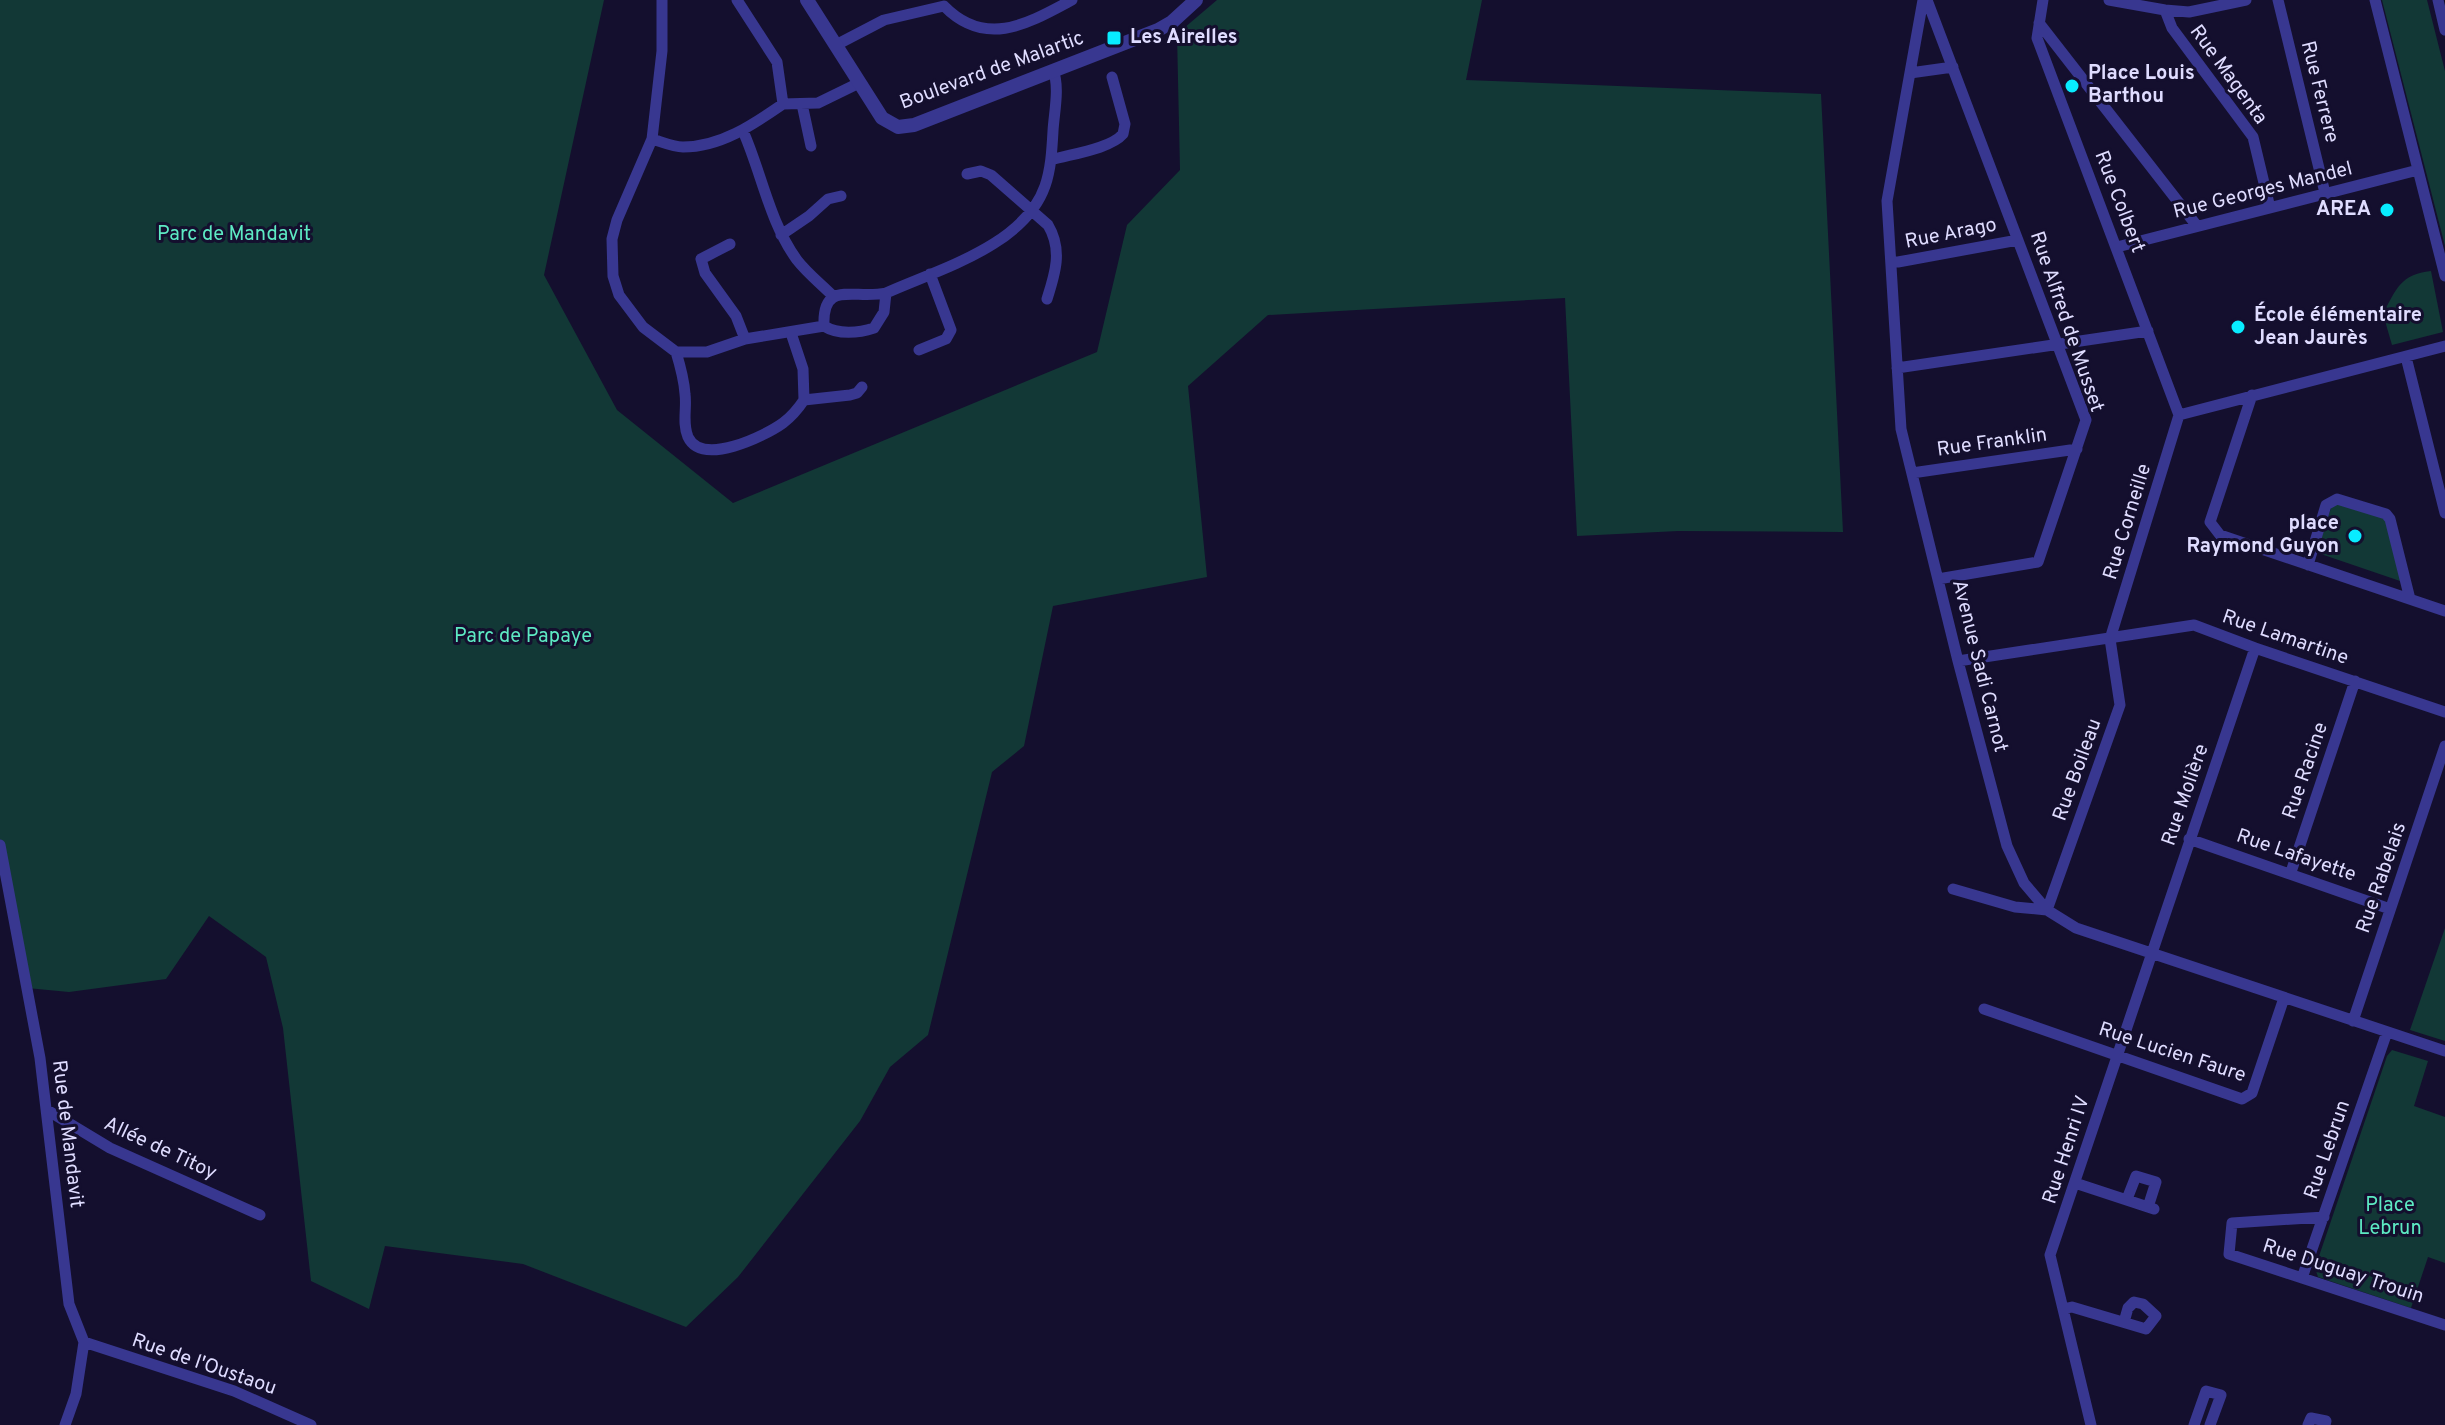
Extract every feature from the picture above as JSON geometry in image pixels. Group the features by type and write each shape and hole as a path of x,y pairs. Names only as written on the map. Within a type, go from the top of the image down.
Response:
{"street":[{"path":"662,0 662,51 652,139 617,220 610,257 613,276 627,307 643,327 676,352 707,352 745,339 824,326 833,331 848,332 874,328 884,312 886,293"},
{"path":"737,0 777,62 783,104"},
{"name":"Boulevard de Malartic","path":"807,0 882,118 898,127 914,125 1158,30 1196,0"},
{"path":"836,45 884,20 943,3 952,14 970,23 1002,29 1019,27 1072,0"},
{"name":"Rue Alfred de Musset","path":"1925,0 2086,420 2038,562 1938,579"},
{"name":"Avenue Sadi Carnot","path":"1925,0 1887,201 1901,429 2007,846 2024,883 2047,910 2076,928 2445,1051"},
{"name":"Rue Colbert","path":"2043,0 2037,38 2179,415"},
{"path":"2109,0 2189,12 2246,0"},
{"name":"Rue Ferrere","path":"2278,0 2325,193"},
{"path":"2375,0 2445,276"},
{"path":"2438,0 2445,30"},
{"name":"Rue Magenta","path":"2165,10 2172,28 2253,137 2270,208"},
{"path":"2039,23 2197,226"},
{"path":"1910,73 1953,67"},
{"path":"824,326 829,300 833,296 886,293 1015,231 1046,184 1055,107 1053,70"},
{"path":"1051,160 1108,146 1123,134 1125,124 1112,77"},
{"path":"652,139 684,147 743,131 783,104 828,100 859,83"},
{"path":"802,104 811,146"},
{"path":"743,131 781,235 798,262 833,296"},
{"name":"Rue Georges Mandel","path":"2117,247 2418,170"},
{"path":"967,174 981,171 991,175 1048,225 1053,234 1058,264 1047,299"},
{"path":"781,235 828,199 841,196"},
{"name":"Rue Arago","path":"1891,261 2018,240"},
{"path":"730,244 701,259 705,273 736,316 745,339"},
{"path":"919,350 946,339 951,330 930,274"},
{"path":"1897,368 2148,331"},
{"path":"791,333 803,369 804,400"},
{"path":"2179,415 2445,346"},
{"path":"676,352 685,394 685,425 697,447 714,450 741,444 783,423 804,400 850,395 862,387"},
{"path":"2406,357 2445,513"},
{"path":"2252,395 2210,522 2220,535 2445,611"},
{"name":"Rue Corneille","path":"2110,639 2179,415"},
{"name":"Rue Franklin","path":"1912,473 2077,449"},
{"path":"2308,565 2326,505 2331,501 2337,499 2386,514 2390,519 2410,599"},
{"name":"Rue Lamartine","path":"1958,661 2194,625 2445,712"},
{"name":"Rue Boileau","path":"2047,910 2120,705 2110,639"},
{"name":"Rue Molière","path":"2117,1056 2255,648"},
{"name":"Rue Racine","path":"2291,872 2355,681"},
{"name":"Rue Rabelais","path":"2353,1021 2445,746"},
{"name":"Rue Lafayette","path":"2189,839 2390,909"},
{"name":"Rue de Mandavit","path":"0,845 4,895 35,1028 69,1304 84,1342"},
{"path":"1953,889 2015,907 2047,910"},
{"name":"Rue Lucien Faure","path":"1984,1009 2236,1097 2248,1097 2284,998"},
{"name":"Rue Lebrun","path":"2302,1278 2387,1032"},
{"name":"Rue Henri IV","path":"2063,1309 2050,1255 2117,1056"},
{"name":"Allée de Titoy","path":"47,1110 110,1148 260,1215"},
{"path":"2075,1183 2151,1208 2156,1182 2136,1176 2127,1199"},
{"name":"Rue Duguay Trouin","path":"2324,1217 2232,1223 2229,1254 2445,1325"},
{"path":"2091,1425 2063,1309 2072,1307 2124,1322"},
{"path":"65,1425 76,1394 84,1342"},
{"name":"Rue de l'Oustaou","path":"84,1342 234,1391 311,1425"},
{"path":"2194,1425 2206,1391 2221,1395 2210,1425"},
{"path":"2308,1425 2311,1418 2326,1421 2325,1425"}],"green space":[{"path":"0,0 604,0 544,275 617,410 733,503 1097,352 1127,225 1180,170 1177,34 1217,0 1482,0 1466,80 1821,94 1843,532 1678,531 1577,536 1565,298 1268,315 1188,386 1207,577 1053,606 1024,746 992,772 928,1035 890,1067 860,1121 738,1277 686,1327 523,1264 385,1246 369,1309 311,1281 283,1028 266,957 209,916 166,979 69,992 27,988 0,845"},
{"path":"2382,0 2427,0 2445,71 2445,246"},
{"path":"2431,271 2443,332 2392,345 2383,314 2406,279"},
{"name":"place Raymond Guyon","path":"2333,503 2384,516 2403,582 2315,552"},
{"path":"2445,928 2445,1041 2410,1030"},
{"name":"Place Lebrun","path":"2392,1050 2428,1061 2414,1106 2445,1117 2445,1263 2428,1257 2411,1308 2318,1277 2315,1268 2387,1056"}],"place":[{"name":"Les Airelles","path":"1114,38"},
{"name":"Place Louis Barthou","path":"2072,86"},
{"name":"AREA","path":"2387,210"},
{"name":"École élémentaire Jean Jaurès","path":"2238,327"},
{"name":"place Raymond Guyon","path":"2355,536"}],"park label":[{"name":"Parc de Mandavit","path":"234,235"},
{"name":"Parc de Papaye","path":"523,637"}]}
